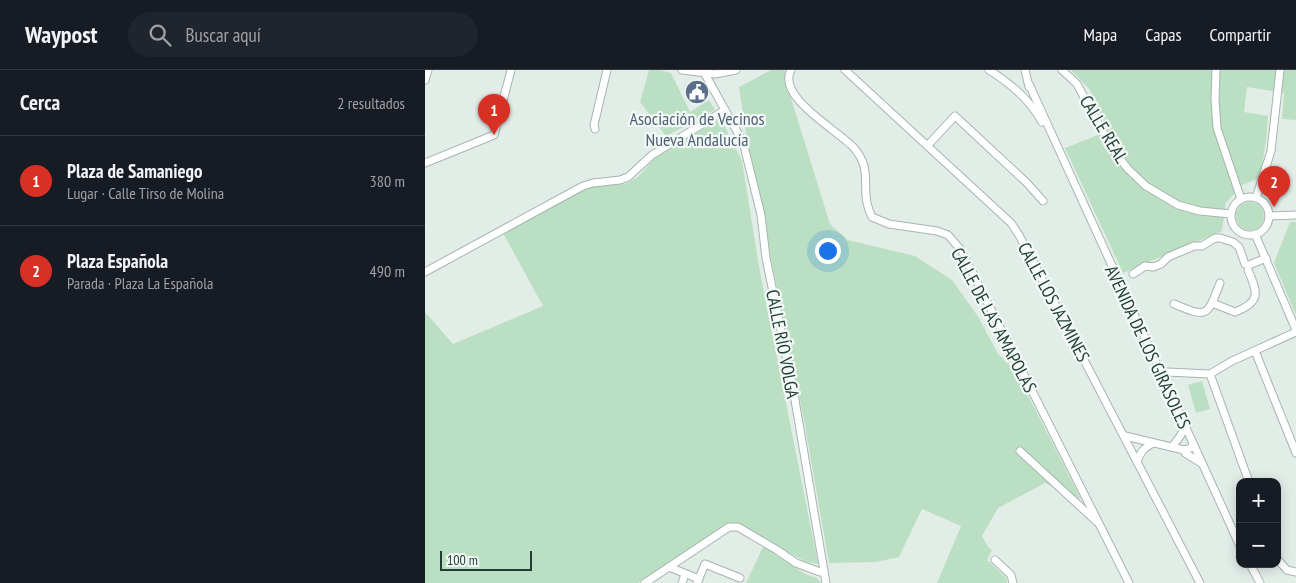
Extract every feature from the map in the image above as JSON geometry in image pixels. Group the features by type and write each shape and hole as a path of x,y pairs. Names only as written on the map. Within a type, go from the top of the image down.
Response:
{"street":[{"path":"425,80 428,70"},
{"path":"425,163 494,135 511,70"},
{"path":"595,128 594,125 607,70"},
{"path":"686,70 715,74 736,70"},
{"name":"CALLE DE LAS AMAPOLAS","path":"791,70 789,82 792,91 801,104 854,148 863,160 867,176 867,204 872,217 889,224 937,231 948,235 961,250 1129,583"},
{"name":"CALLE LOS JAZMINES","path":"845,70 1011,222 1125,436 1199,583"},
{"name":"AVENIDA DE LOS GIRASOLES","path":"989,70 1012,86 1033,108 1057,148"},
{"name":"AVENIDA DE LOS GIRASOLES","path":"1025,70 1033,108"},
{"name":"CALLE REAL","path":"1062,70 1077,84 1111,147 1128,169 1146,186 1178,205 1200,211 1231,214"},
{"path":"1217,70 1215,99 1217,128 1241,199"},
{"path":"1256,198 1271,151 1280,70"},
{"name":"CALLE RÍO VOLGA","path":"705,74 743,142 761,215 766,258 793,394 826,583"},
{"name":"AVENIDA DE LOS GIRASOLES","path":"1029,84 1236,537"},
{"path":"425,272 583,186 628,177 652,155 725,110"},
{"path":"928,145 955,116 1027,183 1043,201"},
{"path":"1246,197 1256,198 1265,205 1269,216 1265,227 1255,234 1241,233 1231,221 1232,208 1241,199 1246,197"},
{"path":"1269,216 1296,215"},
{"path":"1160,374 1167,372 1210,374 1232,361 1296,331 1255,234"},
{"path":"1133,274 1145,266 1153,267 1161,264 1168,257 1194,246 1202,246 1215,238 1233,242 1239,247 1257,293 1253,302 1235,312 1212,303"},
{"path":"1247,267 1266,258"},
{"path":"1174,304 1197,314 1204,313 1208,311 1220,284"},
{"path":"1255,351 1296,453"},
{"path":"1210,374 1248,478"},
{"path":"1174,445 1184,426"},
{"path":"1125,436 1153,443 1174,445 1184,450 1185,453 1203,465"},
{"path":"1174,445 1184,440 1192,443 1191,448 1184,450"},
{"path":"1137,462 1140,454 1153,443"},
{"path":"1020,451 1101,526"},
{"path":"645,583 729,527 738,527 803,567 820,572 824,570"},
{"path":"995,560 1011,575 1013,583"},
{"path":"1281,563 1287,570 1296,572"},
{"path":"669,567 698,581 705,564 740,578"},
{"path":"1252,568 1260,583"},
{"path":"681,583 685,574"}],"green space":[{"path":"649,70 671,73 690,112 709,100 715,110 666,136 640,102"},
{"path":"771,70 785,70 790,95 830,224 848,240 915,256 952,280 979,318 998,354 1016,372 1081,499 1045,483 998,508 982,536 988,547 992,550 987,560 1006,578 1007,583 937,583 961,526 922,509 899,557 876,562 829,563 804,420 748,146 739,87"},
{"path":"1071,70 1296,70 1296,120 1282,119 1284,93 1247,87 1244,112 1268,116 1260,178 1242,185 1226,203 1222,231 1123,273 1065,148 1108,131 1090,90"},
{"path":"721,119 742,161 760,272 818,564 806,562 736,523 728,523 638,583 425,583 425,312 453,344 543,306 503,233 589,187 625,184 638,177 657,156"},
{"path":"1250,202 1260,206 1264,216 1260,226 1250,230 1240,226 1236,216 1240,206"},
{"path":"1290,222 1296,222 1296,315 1274,263"},
{"path":"1202,381 1210,409 1196,413 1188,385"},
{"path":"763,547 807,575 817,578 821,583 746,583"}],"place":[{"name":"Asociación de Vecinos Nueva Andalucía","path":"697,92"},
{"name":"Plaza de Samaniego","path":"494,135"},
{"name":"Plaza Española","path":"1274,207"}]}
